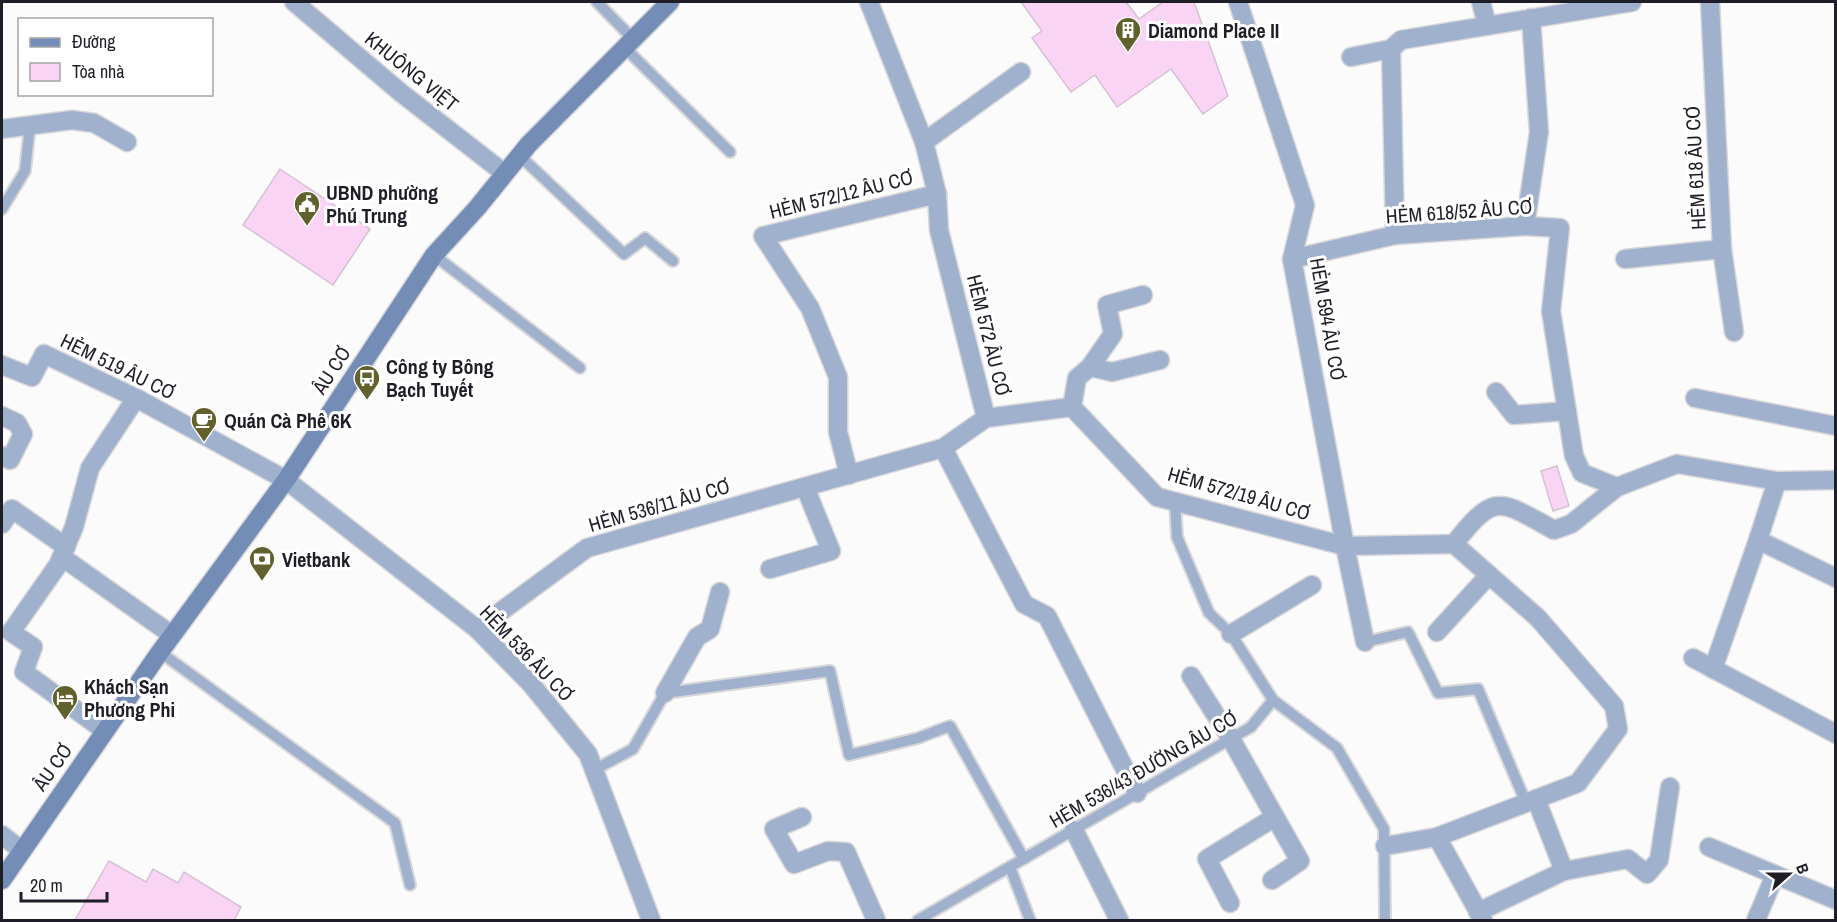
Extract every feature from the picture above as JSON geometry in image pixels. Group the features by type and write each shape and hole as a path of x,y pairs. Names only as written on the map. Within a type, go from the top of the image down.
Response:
{"main road":[{"name":"ÂU CƠ","path":"2,880 172,635 286,480 434,255 477,208 519,155 670,2"}],"street":[{"name":"KHUÔNG VIỆT","path":"294,2 400,92 504,173"},
{"name":"HẺM 572 ÂU CƠ","path":"849,474 943,448 986,418 939,230 937,194 924,142 869,2"},
{"name":"HẺM 594 ÂU CƠ","path":"1238,2 1305,205 1292,259 1345,546"},
{"path":"1481,2 1487,25"},
{"path":"1352,57 1391,50 1401,40 1632,2"},
{"name":"HẺM 618 ÂU CƠ","path":"1710,2 1722,249 1734,332"},
{"path":"1525,226 1539,132 1531,18"},
{"path":"1391,50 1395,235"},
{"path":"924,142 1021,72"},
{"path":"2,129 72,120 94,123 127,142"},
{"name":"HẺM 572/12 ÂU CƠ","path":"849,474 838,432 838,377 810,308 764,236 937,194"},
{"name":"HẺM 618/52 ÂU CƠ","path":"1292,259 1395,235 1525,226 1560,228 1551,311 1567,411"},
{"path":"1625,259 1722,249"},
{"path":"986,418 1072,407 1077,378 1090,367 1113,334 1107,305 1143,295"},
{"name":"HẺM 519 ÂU CƠ","path":"2,366 32,377 45,354 136,398 286,480"},
{"path":"1090,367 1112,372 1160,360"},
{"path":"1496,392 1514,414 1567,411 1574,456 1582,473 1617,487"},
{"path":"105,731 24,672 33,647 6,629 58,565 74,527 90,468 136,398"},
{"path":"1695,398 1836,426"},
{"name":"HẺM 572/19 ÂU CƠ","path":"1072,407 1157,497 1345,546 1454,544"},
{"path":"2,416 17,423 23,434 10,460 2,456"},
{"path":"943,448 1024,604 1047,616 1137,793"},
{"path":"1385,846 1437,837 1578,783 1618,729 1614,706 1538,618 1454,544 1469,524 1490,508 1500,504 1511,507 1554,530 1571,524 1617,487 1677,464 1777,481 1836,480"},
{"name":"HẺM 536/11 ÂU CƠ","path":"477,629 587,548 849,474"},
{"name":"HẺM 536 ÂU CƠ","path":"286,480 477,629 531,684 588,754 651,921"},
{"path":"1713,669 1777,481"},
{"path":"770,569 831,551 805,487"},
{"path":"2,524 12,509 172,635"},
{"path":"1758,540 1836,578"},
{"path":"1345,546 1365,642"},
{"path":"1437,632 1489,575"},
{"path":"1231,634 1312,585"},
{"path":"665,693 697,637 710,628 720,592"},
{"path":"1693,658 1836,734"},
{"path":"1191,676 1231,739 1300,861 1272,880"},
{"path":"1437,837 1481,916 1564,871 1628,859 1647,874 1659,860 1670,788"},
{"path":"1531,801 1564,871"},
{"path":"802,817 774,829 794,864 828,850 846,852 876,921"},
{"path":"1230,903 1207,859 1275,817"},
{"path":"1074,830 1119,921"},
{"path":"2,835 21,850"},
{"path":"1709,847 1836,900"},
{"path":"1756,921 1775,874"}],"lane":[{"path":"597,2 628,43 730,153"},
{"path":"2,209 25,171 30,125"},
{"path":"519,155 624,254 645,238 673,261"},
{"path":"434,255 580,369"},
{"path":"1175,502 1177,537 1209,613 1231,634 1273,700 1337,748 1384,830 1385,921"},
{"path":"1365,642 1408,632 1438,693 1478,689 1531,801"},
{"path":"160,652 395,823 410,885"},
{"path":"594,770 633,749 665,693 830,671 849,755 918,738 950,726 1024,859"},
{"name":"HẺM 536/43 ĐƯỜNG ÂU CƠ","path":"918,921 1251,727 1273,700"},
{"path":"1010,867 1030,921"}],"building":[{"name":"Diamond Place II","path":"1021,2 1126,2 1139,19 1163,2 1194,2 1228,96 1203,114 1171,69 1117,107 1095,75 1071,92 1032,38 1042,31"},
{"name":"UBND phường Phú Trung","path":"280,169 370,229 333,285 243,225"},
{"path":"1557,466 1569,506 1553,511 1541,471"},
{"path":"109,861 146,882 153,869 178,883 184,872 241,907 234,920 75,920"}],"place":[{"name":"Diamond Place II","path":"1128,53"},
{"name":"UBND phường Phú Trung","path":"307,227"},
{"name":"Công ty Bông Bạch Tuyết","path":"367,401"},
{"name":"Quán Cà Phê 6K","path":"204,443"},
{"name":"Vietbank","path":"262,582"},
{"name":"Khách Sạn Phương Phi","path":"65,721"}]}
